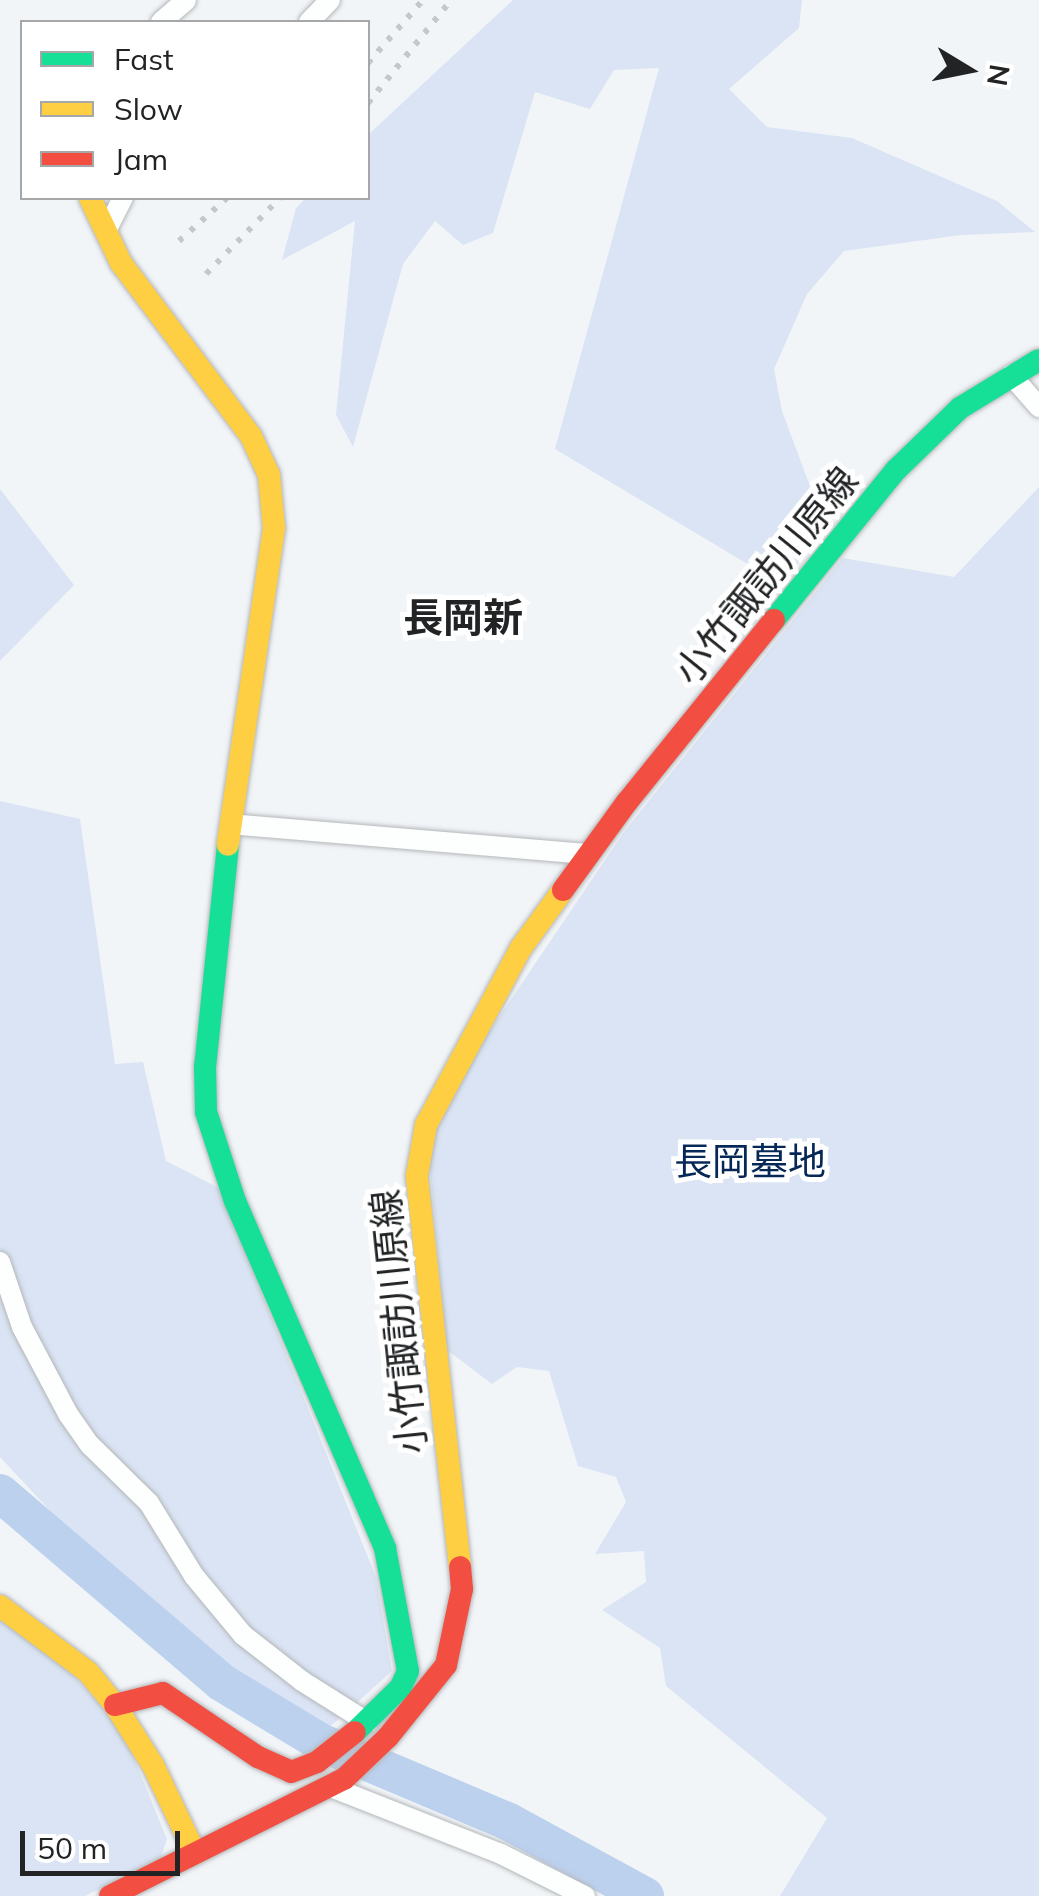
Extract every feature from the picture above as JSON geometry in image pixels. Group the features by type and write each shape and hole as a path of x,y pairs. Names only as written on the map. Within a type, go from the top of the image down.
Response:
{"street":[{"path":"163,20 186,0"},
{"path":"311,20 330,0"},
{"path":"91,200 121,264 251,436 269,475 274,528 230,824 205,1067 206,1112 235,1201 385,1548 408,1671 402,1687 366,1722 317,1762 291,1772 258,1757 163,1692 115,1705"},
{"path":"106,231 122,200"},
{"name":"小竹諏訪川原線","path":"110,1896 337,1783 388,1737 446,1665 462,1590 417,1175 426,1125 521,948 589,854 896,470 960,408 1039,360"},
{"path":"1011,375 1039,408"},
{"path":"230,824 589,854"},
{"path":"0,1262 22,1327 68,1414 90,1445 149,1503 194,1576 242,1635 302,1681 366,1722"},
{"path":"0,1606 88,1672 115,1705 153,1765 195,1852"},
{"path":"337,1783 501,1854 586,1896"}],"green space":[{"path":"513,0 802,0 799,28 729,89 767,127 852,138 997,201 1035,232 961,235 844,251 807,294 774,369 782,411 826,529 781,584 555,449 659,68 614,70 590,109 535,92 493,233 463,245 435,221 403,264 353,447 336,415 355,221 282,260 296,208 304,200 370,200 370,133"},
{"name":"長岡墓地","path":"1039,487 1039,1896 780,1896 827,1818 666,1686 660,1648 602,1610 646,1582 644,1551 595,1554 626,1502 616,1477 578,1466 549,1371 517,1367 492,1384 447,1350 426,1125 624,832 843,558 954,577"},
{"path":"0,489 74,585 0,661"},
{"path":"0,801 80,819 115,1064 143,1062 166,1161 219,1188 376,1577 392,1671 323,1733 219,1673 95,1559 0,1457"},
{"path":"0,1618 43,1644 121,1727 167,1839 160,1860 85,1896 0,1896"}],"waterway":[{"path":"0,1493 221,1682 320,1742 509,1822 645,1896"}],"railway":[{"path":"370,61 423,0"},
{"path":"370,101 451,0"},
{"path":"179,241 225,200"},
{"path":"206,274 278,200"}],"traffic: fast":[{"path":"774,620 896,470 960,408 1039,360"},
{"path":"228,845 205,1067 206,1112 235,1201 385,1548 408,1671 401,1687 355,1732"}],"traffic: slow":[{"path":"91,200 121,263 251,436 269,475 274,528 228,845"},
{"path":"460,1567 417,1175 426,1125 521,948 563,890"},
{"path":"0,1606 88,1672 115,1705 153,1765 195,1853"}],"traffic: jam":[{"path":"563,890 627,802 774,620"},
{"path":"110,1896 344,1779 388,1737 446,1665 462,1589 460,1567"},
{"path":"115,1705 163,1693 258,1757 291,1772 317,1762 355,1732"}],"district":[{"name":"長岡新","path":"463,617"}]}
